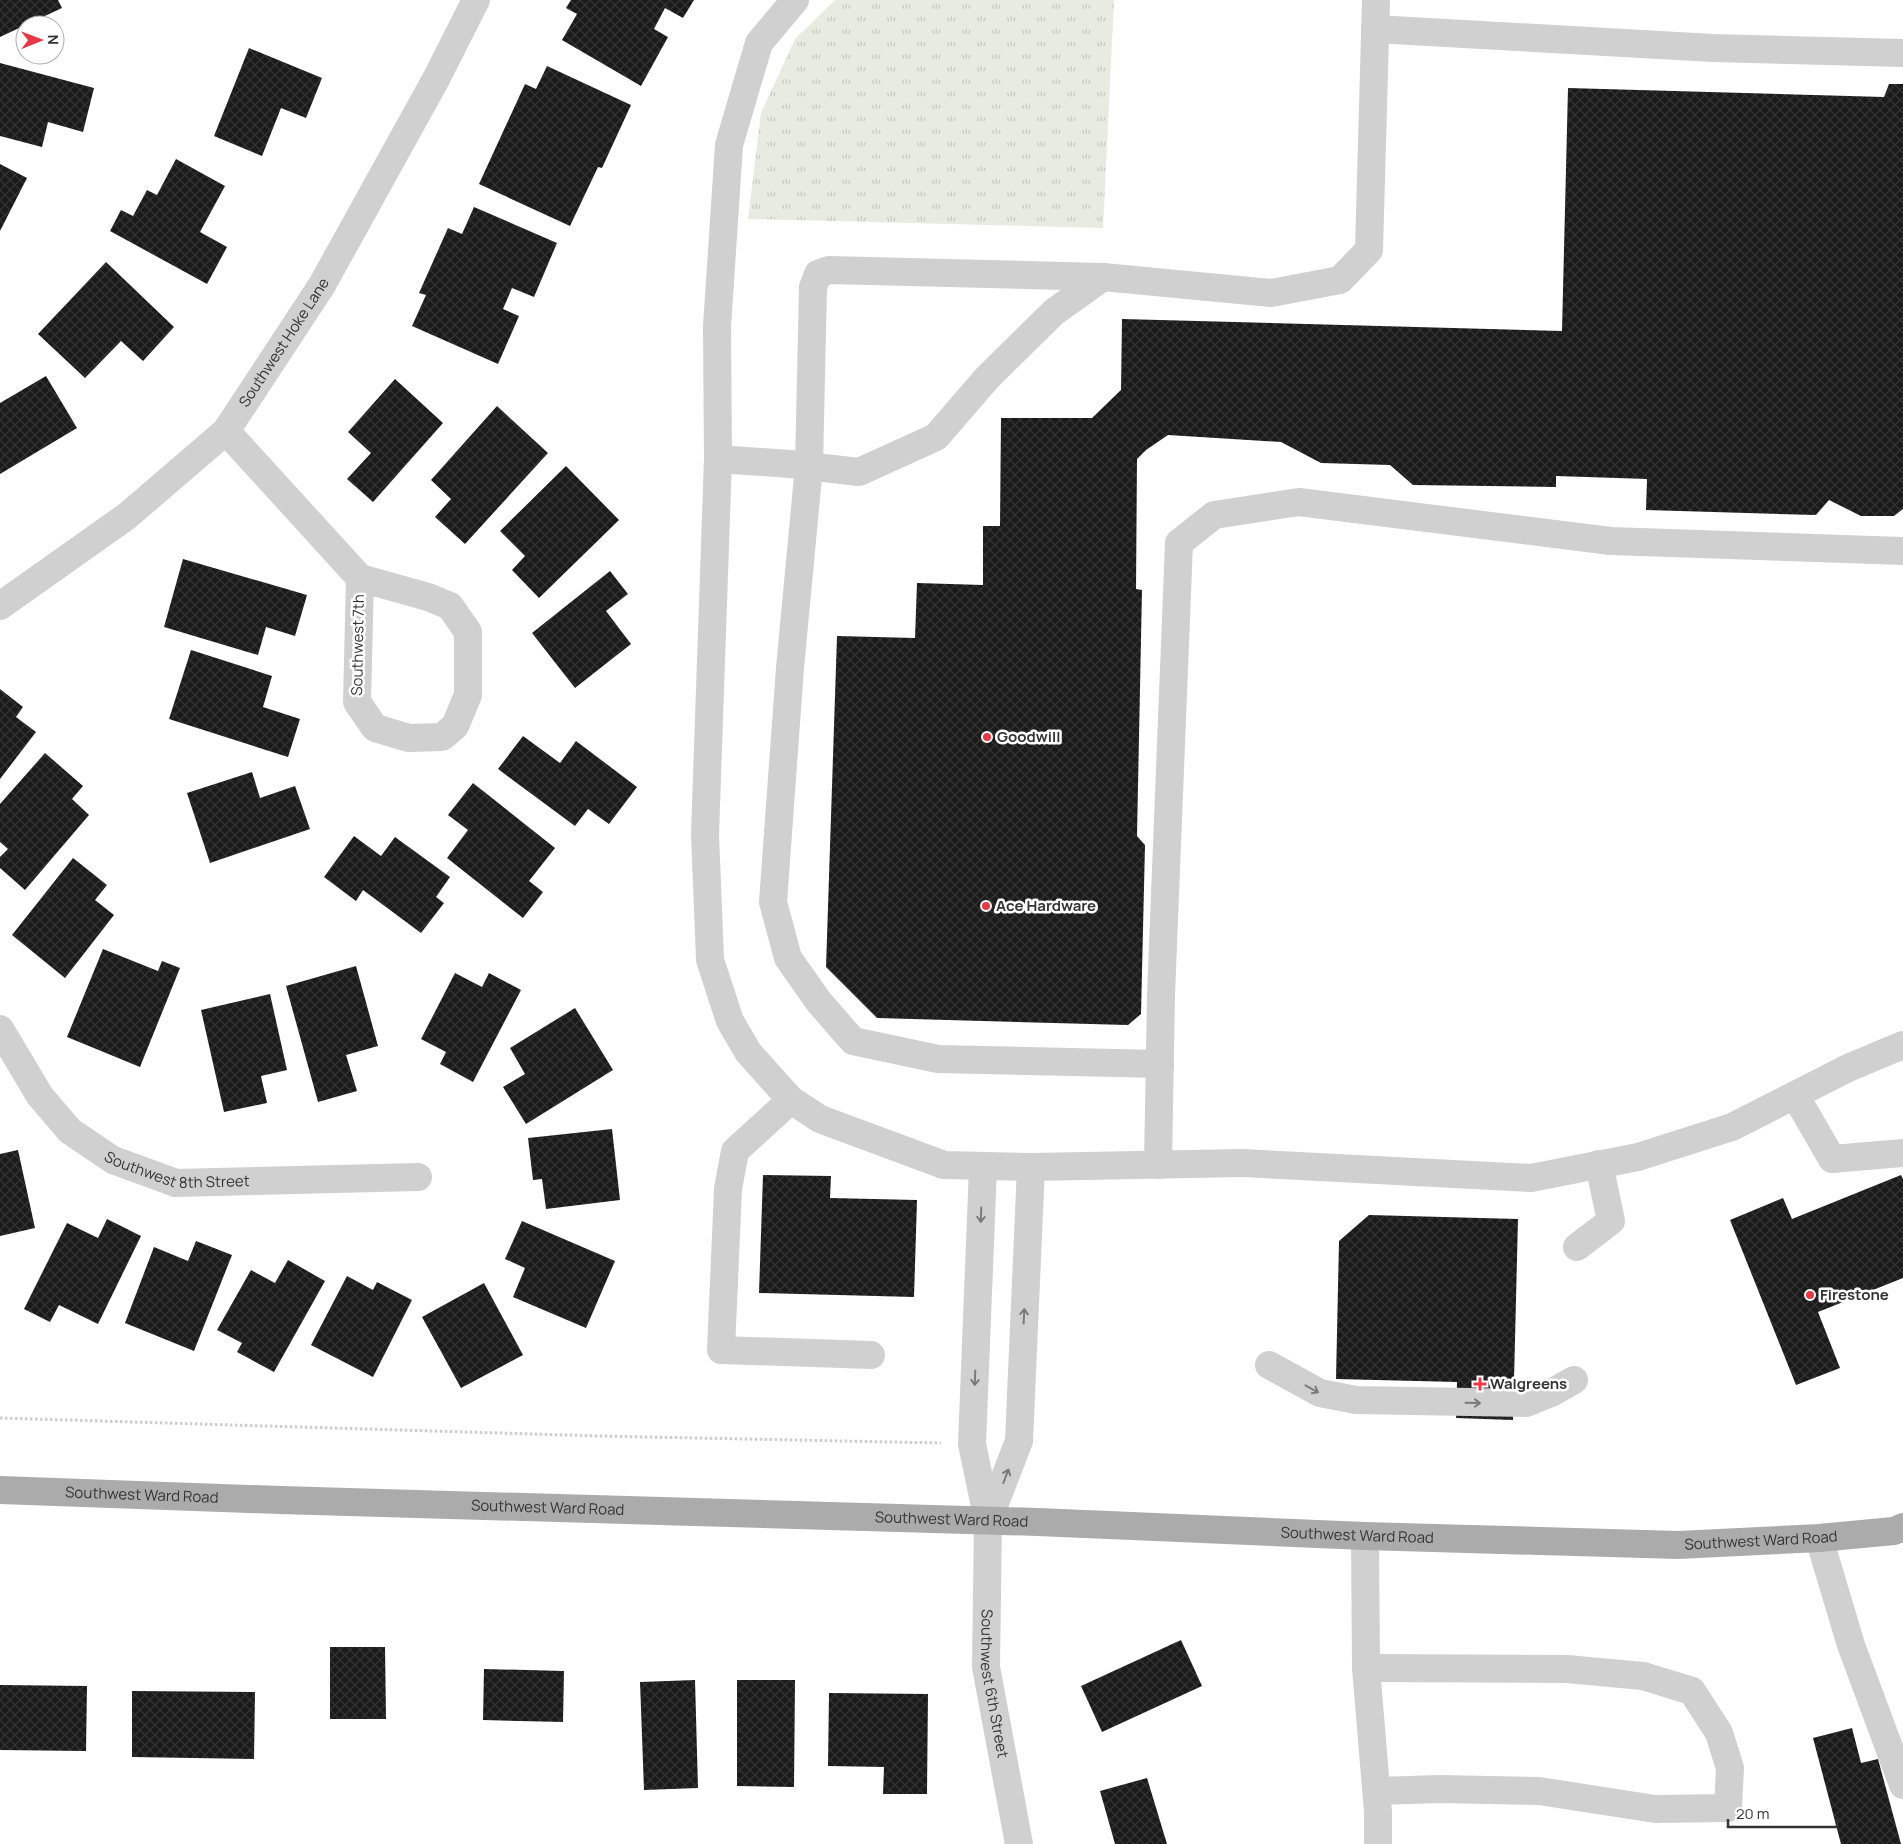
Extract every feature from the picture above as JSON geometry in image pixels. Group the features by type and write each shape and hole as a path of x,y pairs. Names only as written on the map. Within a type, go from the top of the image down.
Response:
{"main road":[{"name":"Southwest Ward Road","path":"0,1490 1678,1545 1819,1538 1894,1531 1903,1527"}],"street":[{"name":"Southwest Hoke Lane","path":"0,606 127,516 226,431 322,284 436,79 476,0"},
{"path":"795,0 759,43 728,145 717,327 718,459 705,834 710,960 730,1022 748,1052 791,1100 820,1119 944,1164 983,1167 1031,1167 1251,1163 1531,1178 1638,1157 1732,1127 1848,1068 1903,1045"},
{"path":"1160,1064 938,1059 854,1041 819,1002 788,958 773,902 790,668 809,466 813,287 818,274 829,270 1102,278 1271,293 1340,280 1369,250 1376,0"},
{"path":"1375,29 1713,48 1903,53"},
{"path":"718,459 859,472 936,437 987,378 1054,312 1102,278"},
{"name":"Southwest 7th","path":"226,431 360,578 428,597 450,606 468,632 468,695 455,726 442,737 409,738 375,728 357,702 360,578"},
{"path":"1158,1164 1179,543 1214,515 1299,502 1611,541 1903,551"},
{"name":"Southwest 8th Street","path":"0,1030 40,1096 70,1130 113,1160 176,1183 418,1178"},
{"path":"1795,1095 1832,1159 1903,1153"},
{"path":"791,1100 735,1151 728,1189 721,1350 871,1355"},
{"path":"1577,1247 1611,1221 1599,1164"},
{"path":"983,1167 972,1444 988,1521"},
{"path":"988,1521 1019,1441 1031,1167"},
{"path":"1269,1365 1320,1393 1356,1400 1526,1404 1574,1380"},
{"name":"Southwest 6th Street","path":"988,1521 986,1667 1019,1844"},
{"path":"1365,1536 1366,1668 1377,1791 1378,1844"},
{"path":"1819,1538 1851,1645 1903,1785"},
{"path":"1366,1668 1567,1669 1643,1676 1692,1691 1719,1733 1730,1768 1728,1808 1655,1809 1539,1791 1440,1789 1377,1791"}],"path":[{"path":"0,1418 972,1444"}],"green space":[{"path":"835,0 1114,0 1103,228 748,219 761,113 795,39"}],"building":[{"path":"0,0 58,0 62,8 47,15 15,15 15,30 0,37"},
{"path":"571,0 694,0 683,18 665,8 654,29 668,37 641,86 562,40 577,14 566,8"},
{"path":"249,48 322,78 306,118 281,108 262,156 214,136"},
{"path":"0,63 94,88 83,132 48,122 42,147 0,136"},
{"path":"547,66 631,105 602,168 598,167 570,226 479,184 525,84 536,89"},
{"path":"1889,84 1903,84 1903,509 1894,516 1861,516 1829,500 1816,515 1646,510 1647,479 1556,476 1556,487 1413,485 1390,465 1321,463 1281,442 1168,435 1146,450 1137,459 1136,589 1142,590 1137,836 1145,845 1141,1014 1128,1025 877,1018 826,967 837,636 915,638 917,583 983,585 983,526 1000,526 1001,418 1092,418 1121,390 1122,319 1562,331 1568,88 1884,97"},
{"path":"176,159 225,186 200,232 227,247 207,284 110,231 121,210 133,216 147,190 157,195"},
{"path":"0,164 27,178 0,231"},
{"path":"474,207 557,243 534,297 512,288 503,309 519,316 498,364 412,326 426,295 419,293 448,228 462,234"},
{"path":"106,262 174,327 143,361 121,341 85,378 38,334"},
{"path":"46,376 77,428 0,474 0,403"},
{"path":"395,379 443,423 373,502 347,479 371,453 348,432"},
{"path":"497,406 548,453 465,544 435,517 451,499 431,480"},
{"path":"566,466 619,520 539,598 512,570 525,556 500,531"},
{"path":"183,559 307,595 295,636 266,627 258,655 164,627"},
{"path":"610,571 628,594 606,611 631,644 575,688 532,633"},
{"path":"191,650 272,676 263,707 300,719 288,757 169,719"},
{"path":"0,689 23,707 16,717 36,732 0,779"},
{"path":"523,736 560,763 576,741 637,787 609,824 588,809 575,826 498,769"},
{"path":"45,753 83,786 72,799 89,815 25,890 0,868 0,857 8,849 0,842 0,804"},
{"path":"252,772 260,798 295,786 310,829 210,863 187,793"},
{"path":"473,783 555,848 529,881 543,892 523,918 447,858 468,830 448,815"},
{"path":"354,836 381,856 395,837 450,877 436,897 444,903 421,933 363,890 356,901 324,877"},
{"path":"73,858 107,885 95,900 114,915 65,978 12,935"},
{"path":"103,949 158,971 162,961 180,968 140,1067 67,1037"},
{"path":"356,966 378,1046 346,1055 357,1091 318,1102 286,986"},
{"path":"455,973 482,987 489,973 521,990 473,1082 440,1064 446,1052 421,1039"},
{"path":"270,994 287,1070 261,1076 267,1103 224,1112 201,1010"},
{"path":"575,1008 613,1070 526,1124 503,1087 525,1074 510,1048"},
{"path":"612,1129 620,1200 546,1209 542,1179 533,1180 528,1138"},
{"path":"18,1150 35,1228 0,1236 0,1154"},
{"path":"763,1175 831,1176 830,1198 917,1200 914,1297 759,1293"},
{"name":"Firestone","path":"1901,1175 1903,1179 1903,1278 1818,1312 1840,1368 1796,1385 1730,1220 1783,1198 1792,1219"},
{"name":"Walgreens","path":"1369,1215 1518,1219 1513,1420 1456,1418 1457,1382 1336,1379 1339,1241"},
{"path":"107,1219 141,1236 98,1324 59,1305 50,1322 24,1309 67,1223 98,1238"},
{"path":"522,1221 615,1261 586,1328 513,1297 525,1268 505,1259"},
{"path":"196,1241 232,1255 194,1351 125,1323 154,1247 188,1261"},
{"path":"288,1260 325,1281 274,1372 237,1352 242,1343 217,1330 251,1270 275,1283"},
{"path":"347,1276 373,1290 377,1282 412,1300 373,1377 311,1345"},
{"path":"484,1283 523,1355 461,1388 422,1317"},
{"path":"1181,1640 1202,1686 1102,1732 1081,1686"},
{"path":"330,1647 385,1647 386,1719 330,1719"},
{"path":"484,1669 564,1671 563,1722 483,1720"},
{"path":"695,1680 698,1788 644,1790 640,1682"},
{"path":"737,1680 795,1680 794,1787 737,1786"},
{"path":"0,1685 87,1686 86,1751 0,1750"},
{"path":"132,1691 255,1692 254,1759 132,1757"},
{"path":"829,1693 928,1694 927,1794 883,1794 884,1767 828,1766"},
{"path":"1852,1728 1861,1763 1878,1759 1901,1844 1841,1844 1813,1738"},
{"path":"1147,1778 1167,1844 1115,1844 1100,1791"}],"place":[{"name":"Goodwill","path":"987,737"},
{"name":"Ace Hardware","path":"986,906"},
{"name":"Firestone","path":"1810,1295"},
{"name":"Walgreens","path":"1480,1384"}]}
